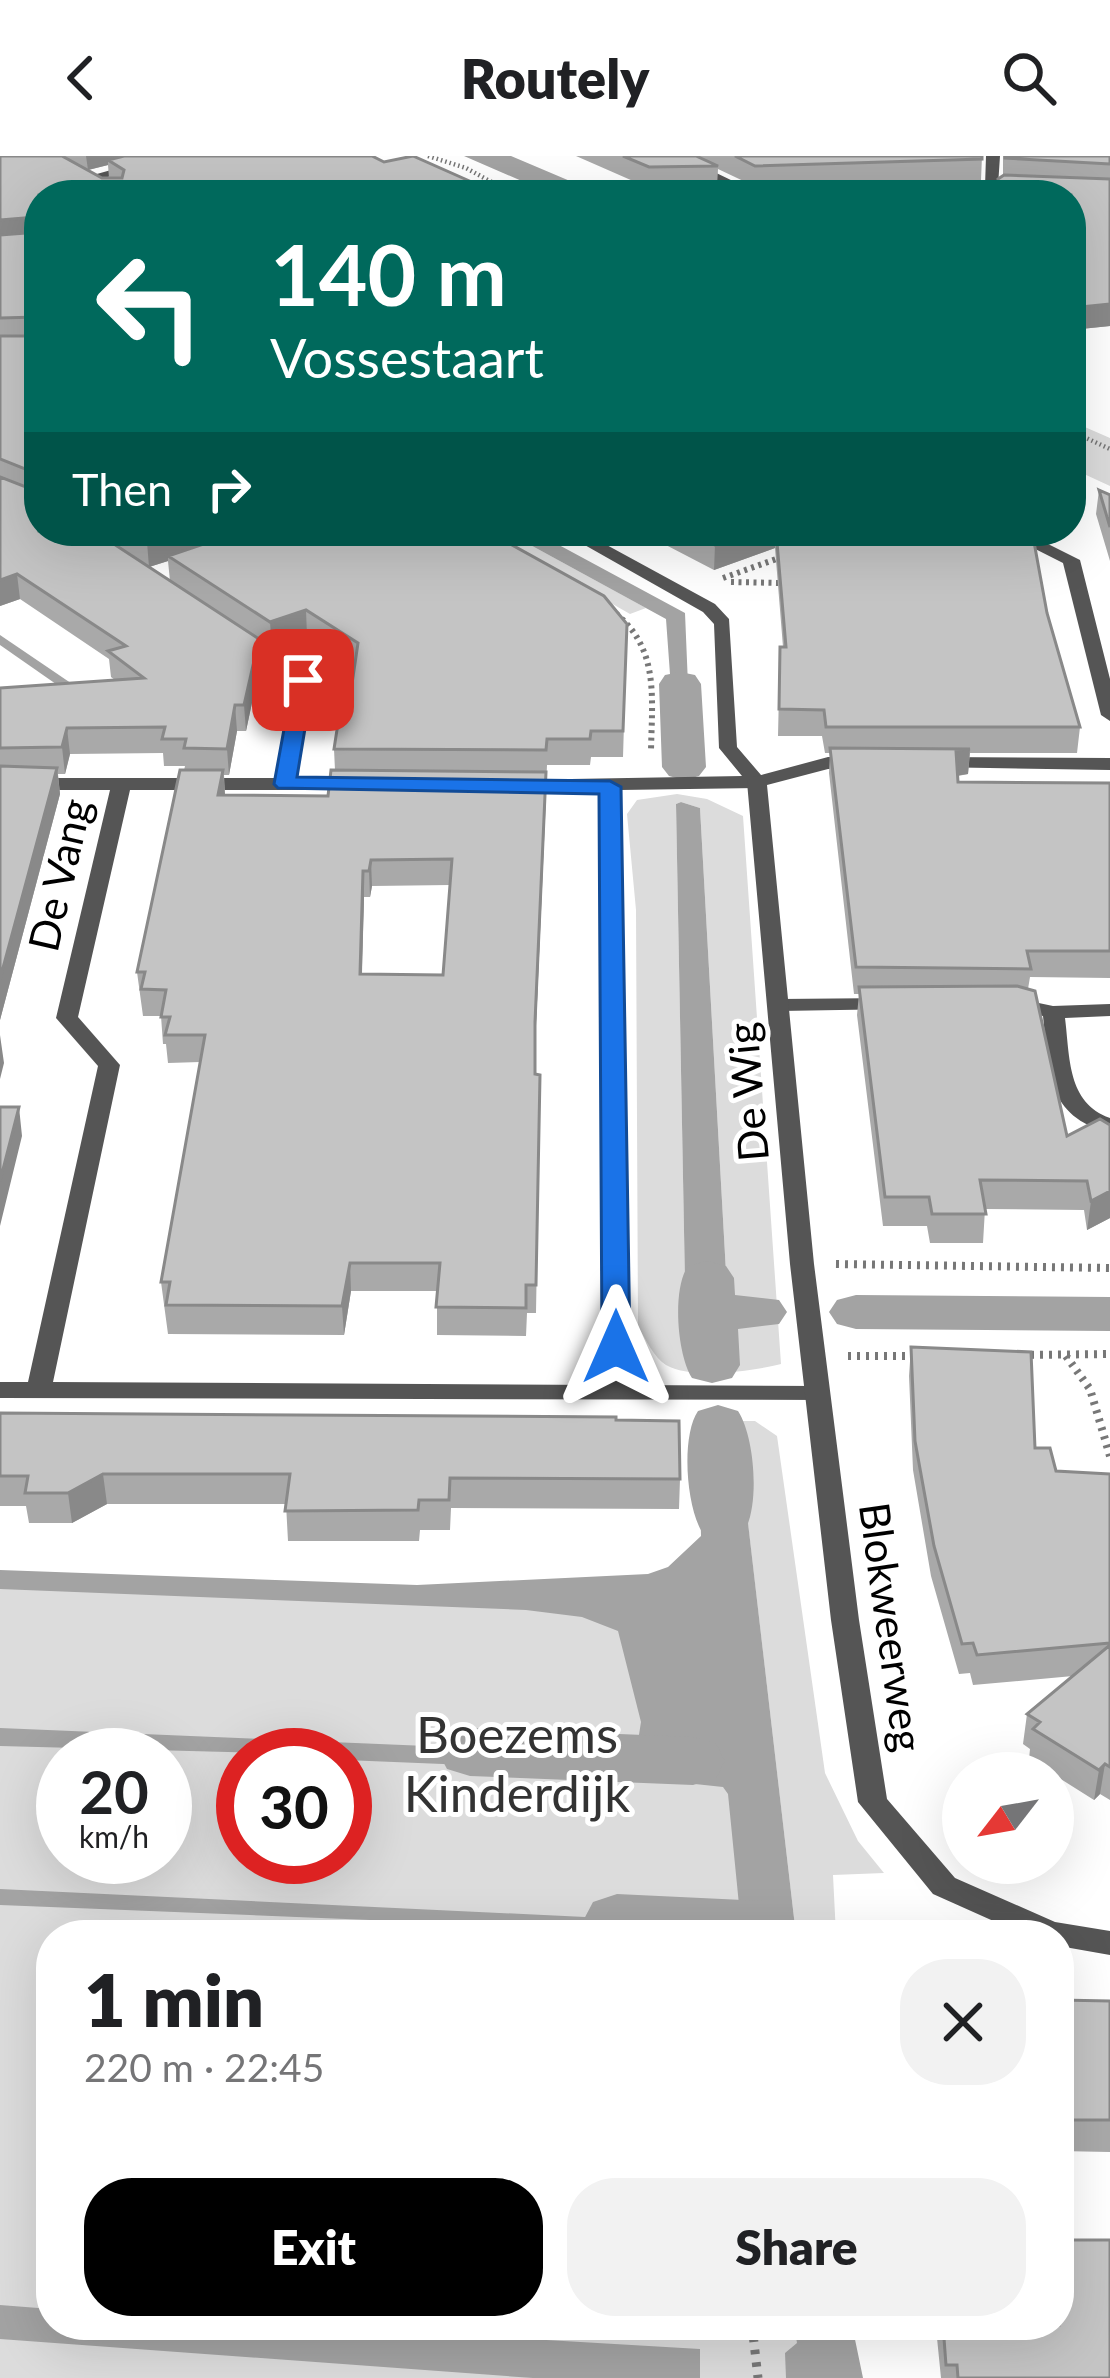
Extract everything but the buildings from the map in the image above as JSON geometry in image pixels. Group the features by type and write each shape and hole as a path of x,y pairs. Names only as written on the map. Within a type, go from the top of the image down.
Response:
{"street":[{"path":"70,171 86,179 177,156"},
{"path":"670,156 722,180"},
{"path":"596,546 710,608 723,623 728,748 757,782"},
{"path":"1040,546 1070,560 1110,715"},
{"path":"206,616 303,680 285,784"},
{"path":"491,786 757,782 828,763 873,763"},
{"path":"917,763 1110,764"},
{"name":"De Wig","path":"757,782 817,1394"},
{"path":"0,784 376,785"},
{"name":"De Vang","path":"39,1391 109,1065 67,1018 121,784"},
{"path":"610,787 616,1394"},
{"path":"780,1005 921,1004"},
{"path":"991,1004 1053,1012 1110,1010"},
{"path":"1053,1012 1067,1102 1086,1120 1110,1126"},
{"path":"0,1390 817,1394"},
{"name":"Blokweerweg","path":"817,1394 873,1802 944,1886 1019,1920"},
{"name":"Blokweerweg","path":"1074,1938 1110,1943"}],"path":[{"path":"428,156 488,180"},
{"path":"796,553 710,582 801,583"},
{"path":"608,608 628,619 650,650 651,786"},
{"path":"628,619 641,614"},
{"path":"802,1264 1110,1268"},
{"path":"1066,1354 1090,1389 1110,1456"},
{"path":"1020,1355 1110,1354"},
{"path":"814,1357 928,1355"},
{"path":"754,2340 758,2378"}],"green space":[{"path":"1086,428 1110,438 1110,486 1086,475"},
{"path":"511,546 532,546 646,608 630,614"},
{"path":"677,794 707,799 743,816 781,1364 723,1373 677,1370 658,1358 638,1327 636,910 627,814 637,800","holes":["676,804 700,808 730,1344 720,1349 686,1337"]},
{"path":"712,1421 755,1421 777,1436 825,1773 858,1841 884,1873 833,1875 835,1920 794,1920 740,1455 716,1444"},
{"name":"Boezems Kinderdijk","path":"0,1576 732,1602 777,1920 36,1920 36,2340 839,2340 846,2378 0,2378"}],"shaded area":[{"path":"464,156 511,156 568,180 519,180"},
{"path":"532,546 561,546 685,613 691,757 676,757 666,619"},
{"path":"676,804 700,808 730,1344 712,1348 686,1337"},
{"path":"905,1299 1110,1301 1110,1325 913,1324 902,1317"},
{"path":"705,1446 727,1446 740,1454 794,1920 741,1920 728,1794 723,1787 667,1781 617,1765 638,1741 641,1722 618,1631 582,1617 526,1610 0,1589 0,1570 417,1585 648,1574 668,1567 701,1536 699,1452"},
{"path":"0,1728 36,1730 36,1747 0,1746"},
{"path":"192,1736 216,1737 216,1752 192,1751"},
{"path":"372,1744 543,1751 540,1768 372,1761"},
{"path":"0,1889 646,1920 371,1920 0,1905"},
{"path":"0,2305 36,2308 36,2340 546,2340 700,2349 700,2378 533,2378 0,2339"},
{"path":"855,2340 863,2378 786,2378 785,2353 797,2343"}],"waterway":[{"path":"0,639 80,695"},
{"path":"680,684 684,767"},
{"path":"707,1278 709,1312"},
{"path":"709,1312 760,1312"},
{"path":"709,1312 712,1365"},
{"path":"856,1312 1110,1314"},
{"path":"718,1424 723,1518"},
{"path":"470,1752 693,1761"}],"route":[{"path":"303,680 285,784 610,787 616,1347"}]}
